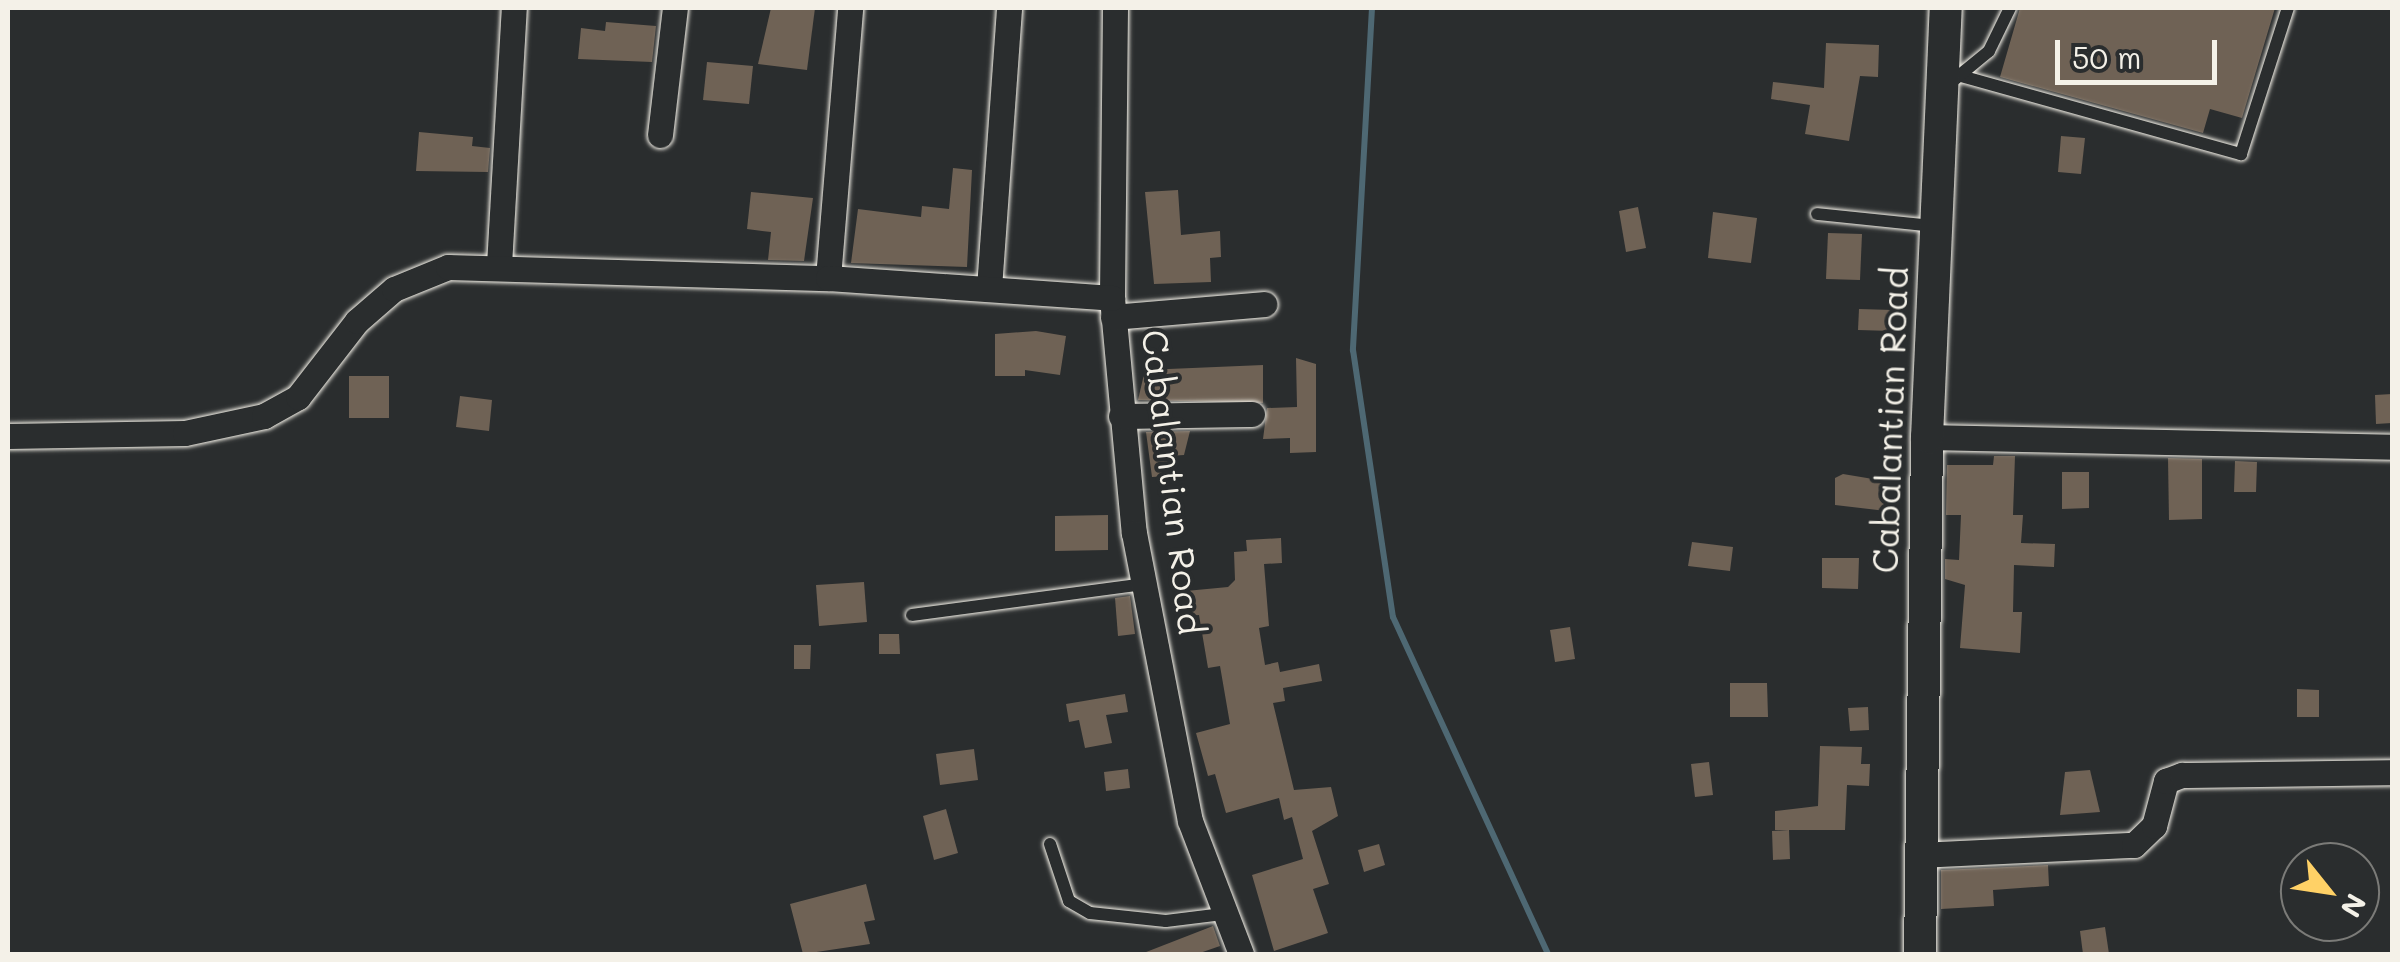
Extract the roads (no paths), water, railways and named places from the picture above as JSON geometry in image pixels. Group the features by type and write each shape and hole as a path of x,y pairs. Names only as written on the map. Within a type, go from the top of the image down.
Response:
{"street":[{"path":"499,265 514,8"},
{"path":"660,135 675,8"},
{"path":"828,278 850,8"},
{"path":"990,288 1009,8"},
{"name":"Cabalantian Road","path":"1116,8 1112,307 1121,416 1143,584 1181,787 1223,914 1241,954"},
{"name":"Cabalantian Road","path":"1920,954 1918,855 1927,437 1934,226 1949,80 1946,8"},
{"path":"8,436 185,433 264,416 298,398 357,320 394,289 433,270 499,265 828,278 990,288 1112,307 1264,304"},
{"path":"1121,416 1252,414"},
{"path":"1927,437 2392,447"},
{"path":"1918,855 2134,846 2154,826 2166,781 2182,775 2392,772"}],"lane":[{"path":"1949,80 1989,51 2010,8"},
{"path":"1949,80 2242,154 2288,8"},
{"path":"1816,214 1934,226"},
{"path":"912,615 1143,584"},
{"path":"1050,844 1068,900 1090,913 1166,921 1223,914"}],"waterway":[{"path":"1372,8 1353,350 1393,617 1548,954"}]}
